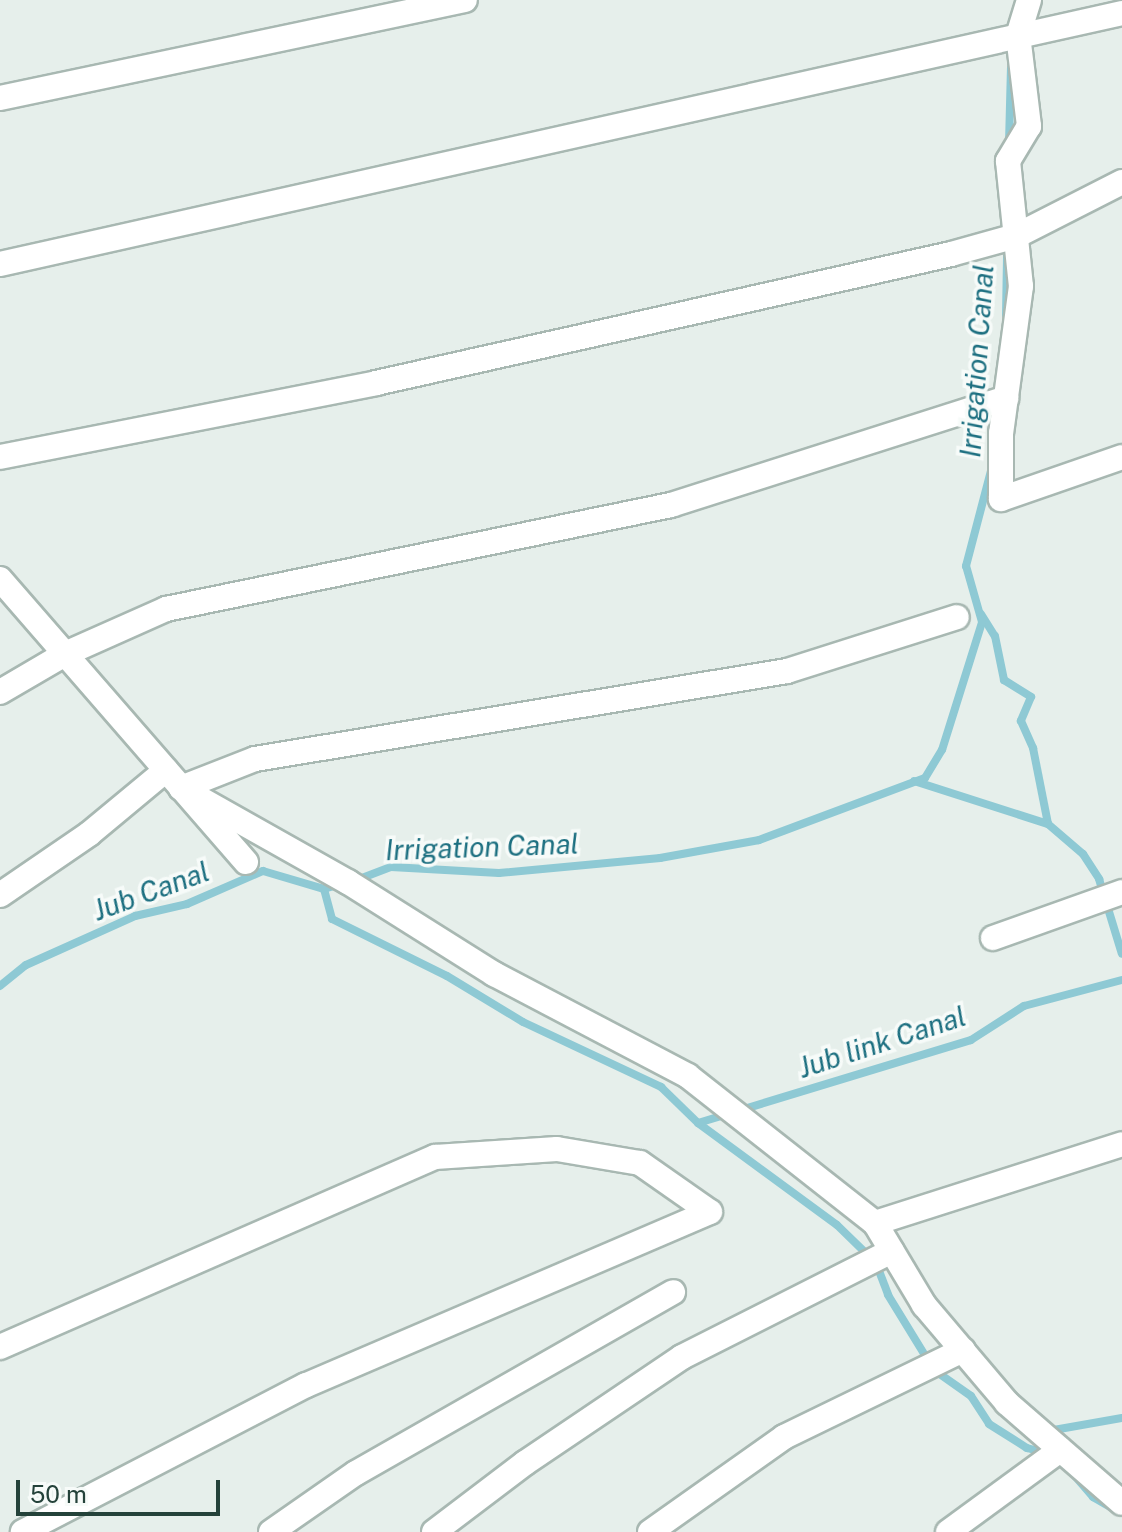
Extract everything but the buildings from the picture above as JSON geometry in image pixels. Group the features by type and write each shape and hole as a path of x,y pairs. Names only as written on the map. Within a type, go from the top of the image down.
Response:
{"street":[{"path":"0,98 465,0"},
{"path":"1029,0 1018,35 1029,126 1008,161 1021,286 1006,398 1001,499 1122,457"},
{"path":"0,264 1122,13"},
{"path":"0,457 392,379 1016,236 1122,182"},
{"path":"0,692 65,654 166,609 671,505 1006,398"},
{"path":"0,579 246,862"},
{"path":"0,895 174,779 255,759 787,671 957,617"},
{"path":"174,779 348,882 494,974 688,1076 875,1223 924,1305 1007,1403 1122,1503"},
{"path":"993,938 1122,892"},
{"path":"875,1223 1122,1144"},
{"path":"0,1347 435,1157 557,1149 640,1163 710,1212 306,1385 23,1532"},
{"path":"434,1532 682,1357 892,1251"},
{"path":"271,1532 356,1473 673,1292"},
{"path":"650,1532 784,1437 963,1350"},
{"path":"948,1532 1060,1450"},
{"path":"1097,1483 1122,1477"}],"waterway":[{"name":"Irrigation Canal","path":"1009,143 1011,68"},
{"name":"Irrigation Canal","path":"1006,315 1007,256"},
{"name":"Irrigation Canal","path":"354,881 391,867 499,873 660,858 759,840 925,778 942,750 982,622 966,566 991,471"},
{"name":"Jub link Canal","path":"981,614 995,636 1004,680 1031,697 1021,721 1033,748 1048,824"},
{"name":"Jub link Canal","path":"914,781 1048,824 1083,854 1099,879 1122,954"},
{"name":"Jub Canal","path":"0,986 26,965 135,916 187,904 263,871 324,889"},
{"name":"Irrigation Canal","path":"341,884 324,889 332,919 447,976 523,1022 661,1087 698,1123 837,1225 876,1263 888,1295 934,1370 971,1396 989,1424 1027,1448 1049,1454"},
{"name":"Jub link Canal","path":"698,1123 971,1040 1024,1006 1122,980"},
{"name":"Jub link Canal","path":"1048,1431 1122,1418"},
{"name":"Irrigation Canal","path":"1074,1475 1093,1497 1114,1509"}]}
